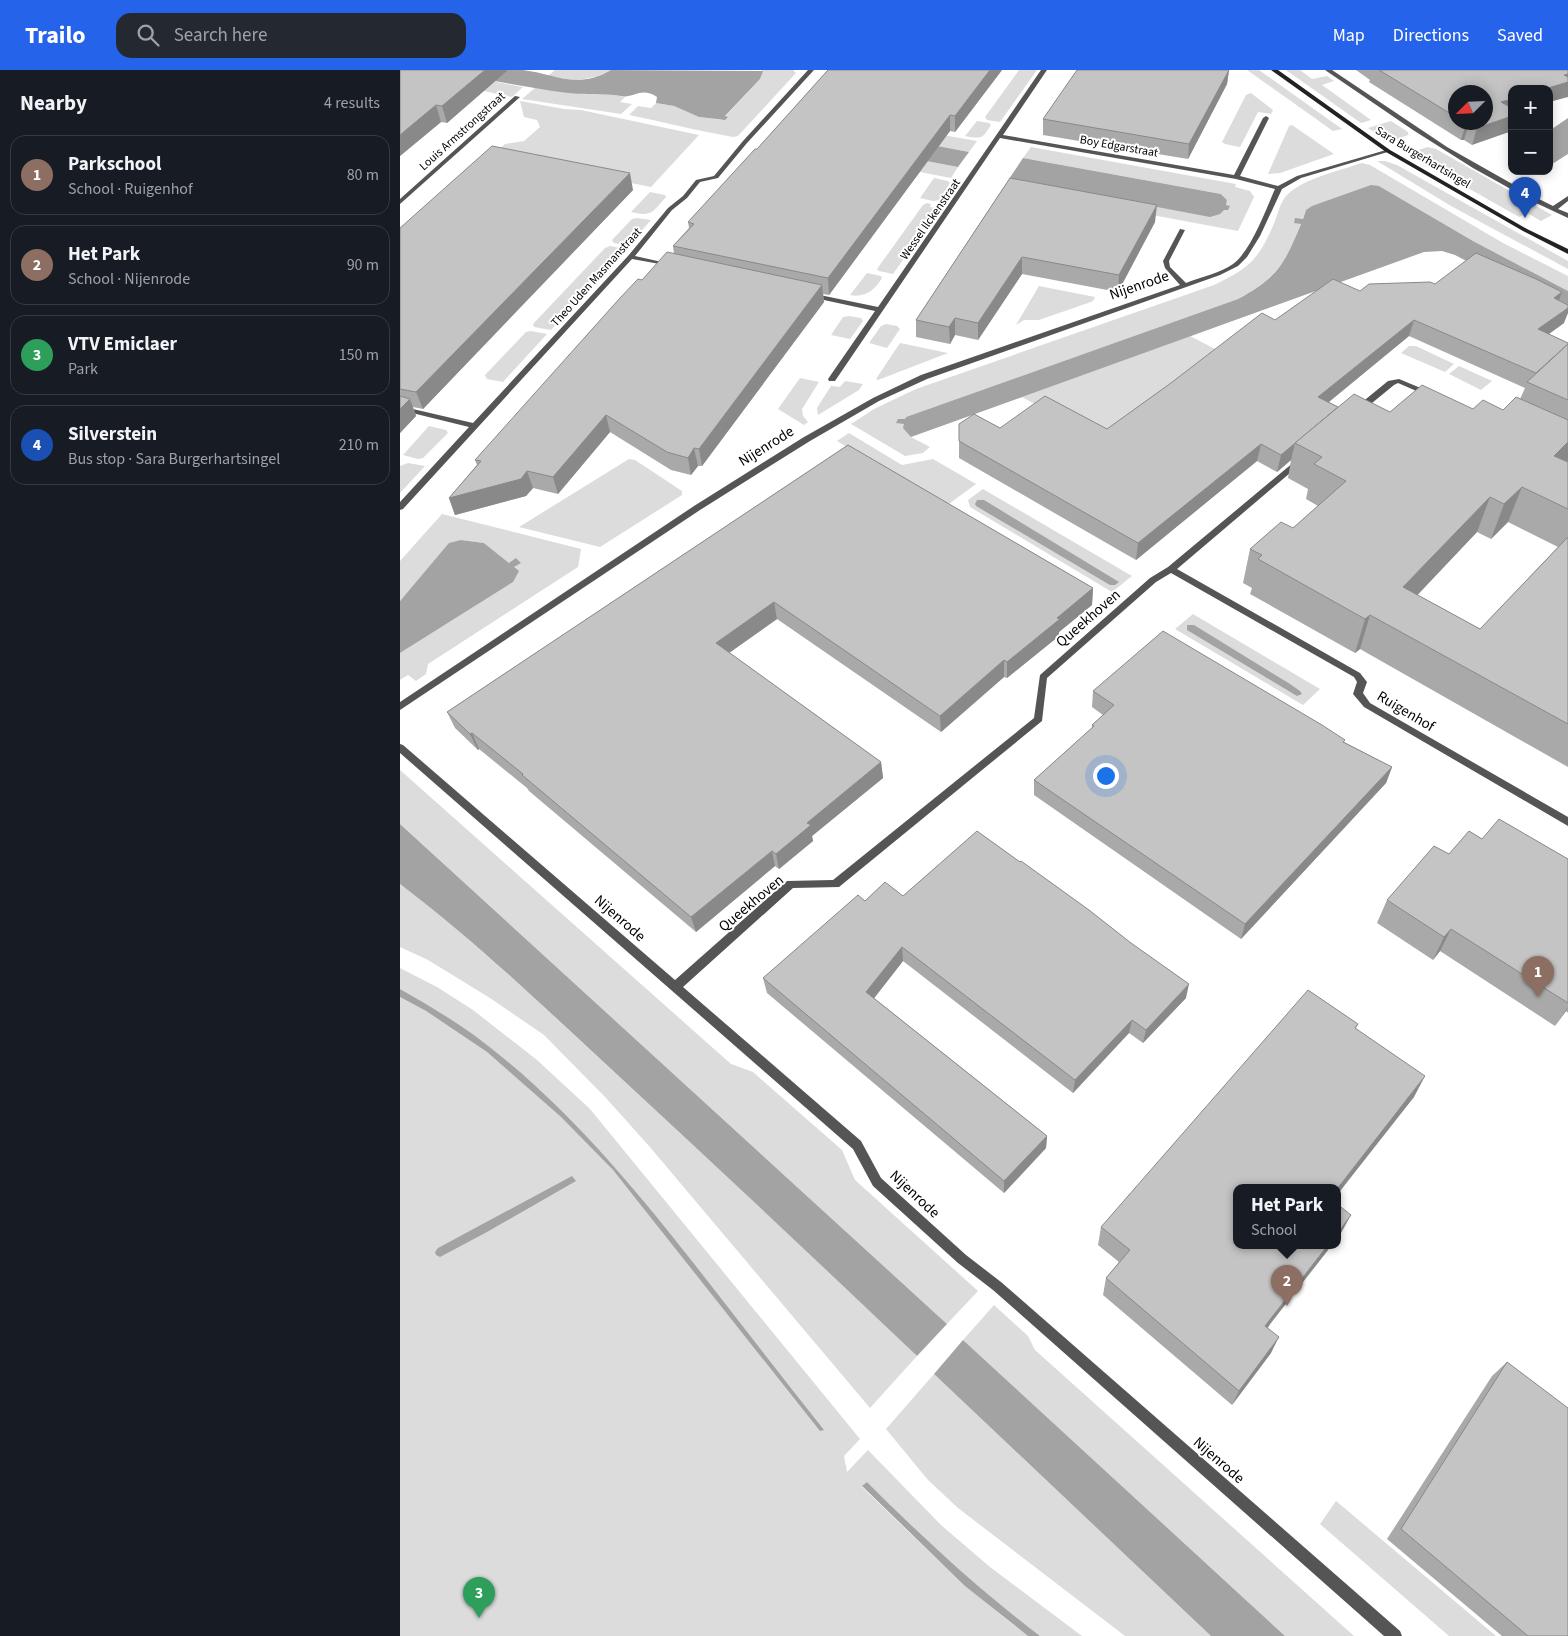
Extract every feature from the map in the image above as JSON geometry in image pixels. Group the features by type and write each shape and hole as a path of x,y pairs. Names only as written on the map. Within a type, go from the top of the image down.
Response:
{"street":[{"name":"Theo Uden Masmanstraat","path":"400,508 630,257 670,208 685,197 698,181 716,177 745,142 811,70"},
{"name":"Wessel Ilckenstraat","path":"832,379 1044,70"},
{"name":"Sara Burgerhartsingel","path":"1274,70 1388,151 1524,230 1568,252"},
{"name":"Sara Burgerhartsingel","path":"1328,70 1425,136 1568,216"},
{"name":"Louis Armstrongstraat","path":"400,202 517,98"},
{"path":"1236,177 1266,118"},
{"name":"Boy Edgarstraat","path":"998,136 1236,177 1279,188"},
{"path":"1279,188 1299,177 1364,156 1388,151"},
{"name":"Nijenrode","path":"400,707 626,554 828,426 889,391 1185,286 1236,265 1257,236 1279,188"},
{"path":"1553,209 1568,198"},
{"name":"Nijenrode","path":"1182,230 1166,261 1166,267 1185,286"},
{"path":"630,257 679,267"},
{"path":"803,293 880,310"},
{"path":"1349,418 1391,383 1399,381 1444,400"},
{"path":"400,408 474,426"},
{"name":"Queekhoven","path":"675,987 791,884 835,884 1039,719 1043,677 1153,580 1171,569 1306,454"},
{"name":"Ruigenhof","path":"1171,569 1357,675 1362,682 1358,694 1367,705 1568,822"},
{"name":"Nijenrode","path":"400,748 857,1145 877,1182 962,1259 1004,1292 1394,1636"}],"shaded area":[{"path":"460,70 523,70 577,80 599,76 611,70 763,71 760,79 725,116 728,117 725,120 699,117 674,106 656,103 657,97 646,93 625,96 568,93 459,75"},
{"path":"555,70 611,70 595,77 580,79 548,76"},
{"path":"762,70 793,70 796,73 738,136 720,135 629,115 638,106 651,108 656,103 674,106 699,117 722,120 760,79"},
{"path":"1019,70 1037,70 1000,122 987,120 985,117"},
{"path":"1247,70 1259,70 1342,129 1333,131"},
{"path":"1286,70 1300,70 1312,79 1327,76 1334,81 1322,85 1371,120 1361,123"},
{"path":"459,75 523,87 512,97 426,79"},
{"path":"536,87 568,93 605,93 625,97 620,102 632,104 621,114 522,99"},
{"path":"1251,93 1273,110 1271,114 1258,112 1240,147 1225,144 1222,142 1246,95"},
{"path":"520,101 581,110 699,135 651,187 492,156 505,144 524,141 540,127 537,120 524,117"},
{"path":"1568,118 1568,154 1553,163 1553,130"},
{"path":"977,121 991,125 981,137 965,136"},
{"path":"1391,121 1408,132 1408,135 1390,142 1368,128"},
{"path":"885,125 977,141 969,152 906,140 894,155 958,167 951,178 857,160"},
{"path":"1292,125 1334,154 1280,173 1268,174 1289,126"},
{"path":"906,140 969,152 958,167 894,155"},
{"path":"1031,147 1236,184 1235,187 1250,191 1254,197 1238,231 1018,190 1224,210 1229,206 1226,205 1227,200 1221,194 1023,158"},
{"path":"1427,147 1436,149 1552,215 1541,221 1527,213 1519,217 1408,154"},
{"path":"1023,158 1221,194 1227,200 1226,205 1230,206 1228,210 1210,217 1009,179"},
{"path":"1377,161 1385,161 1397,165 1568,261 1568,269 1451,206"},
{"path":"1362,163 1370,165 1503,243 1568,276 1568,291 1473,241 1379,186 1306,210 1289,252 1282,263 1266,281 1238,299 906,417 904,424 911,437 930,447 923,453 905,456 851,424 874,409 916,389 1227,279 1245,267 1258,253 1288,194 1312,179"},
{"path":"934,178 950,183 939,200 933,201 920,198"},
{"path":"1371,185 1379,186 1473,241 1568,291 1568,314 1455,255 1442,251 1424,252 911,437 903,428 904,424 896,423 898,419 905,419 906,417 1238,299 1262,284 1278,269 1290,250 1301,224 1294,223 1295,218 1303,219 1306,210 1312,206"},
{"path":"650,192 665,195 666,197 652,212 644,214 631,212"},
{"path":"931,204 930,207 939,209 893,274 879,271 877,269 923,205"},
{"path":"632,219 651,220 628,246 614,243 612,240"},
{"path":"610,246 625,249 551,330 534,327 533,324 605,248"},
{"path":"867,273 881,276 882,278 869,292 855,296 850,295"},
{"path":"1039,286 1095,297 1093,301 1088,303 1039,320 1024,320 1016,325"},
{"path":"843,317 861,318 863,321 850,339 831,335"},
{"path":"886,324 897,326 900,329 887,348 869,343 881,326"},
{"path":"526,332 547,334 503,382 487,379 485,375"},
{"path":"1190,336 1223,353 1104,442 1022,397"},
{"path":"900,343 948,353 878,380 876,379"},
{"path":"1409,346 1416,346 1454,364 1445,372 1401,353"},
{"path":"1459,366 1492,381 1481,390 1449,374"},
{"path":"800,378 819,382 802,409 803,416 808,422 804,425 778,409"},
{"path":"845,381 863,384 859,390 818,415 817,408 831,386 840,387"},
{"path":"429,426 446,430 448,433 423,458 418,459 403,455"},
{"path":"849,433 902,465 933,459 976,484 946,506 837,441"},
{"path":"629,459 635,460 682,491 682,495 600,547 519,527"},
{"path":"408,463 425,466 400,493 400,466"},
{"path":"983,489 1132,576 1112,592 970,507 968,500"},
{"path":"977,500 984,500 1119,582 1115,585 1110,585 976,506"},
{"path":"442,514 581,549 578,567 428,664 426,674 416,681 408,675 400,680 400,653 513,582 514,567 520,563 509,563 484,543 461,540 435,561 400,601 400,561"},
{"path":"461,540 484,543 509,563 516,558 521,563 514,567 519,571 513,582 400,653 400,601 449,543"},
{"path":"1193,614 1320,689 1303,705 1175,629"},
{"path":"1187,625 1194,625 1290,684 1302,694 1297,696 1187,630"},
{"path":"400,770 731,1064 753,1072 842,1150 855,1180 978,1291 947,1324 400,824"},
{"path":"400,824 947,1324 917,1356 726,1175 533,997 481,950 400,884"},
{"path":"400,884 482,951 535,999 917,1356 870,1408 649,1146 606,1098 544,1035 490,998 428,960 400,947"},
{"path":"400,968 437,987 473,1010 537,1060 590,1109 860,1439 844,1456 847,1472 868,1450 941,1525 990,1567 1082,1636 1040,1636 997,1604 947,1561 867,1482 862,1487 902,1526 963,1583 1028,1636 400,1636 400,997 426,1011 487,1052 561,1117 613,1170 823,1430 656,1216 600,1151 540,1090 508,1062 474,1035 400,989"},
{"path":"400,989 474,1035 540,1090 571,1120 629,1183 656,1216 824,1430 820,1431 613,1170 561,1117 487,1052 426,1011 400,997"},
{"path":"572,1176 576,1181 440,1257 436,1255 435,1252 438,1248"},
{"path":"994,1305 1028,1336 1035,1350 1354,1636 1285,1636 963,1340"},
{"path":"963,1340 1285,1636 1211,1636 934,1374"},
{"path":"934,1374 1211,1636 1125,1636 958,1508 928,1480 886,1429"},
{"path":"867,1482 951,1562 1040,1636 1028,1636 965,1586 862,1486"},
{"path":"1336,1501 1496,1636 1449,1636 1320,1524"}],"building":[{"path":"400,70 485,70 442,106 436,105 400,135"},
{"path":"828,70 990,70 955,116 950,115 828,278 673,246 694,224 688,222"},
{"path":"1077,70 1229,70 1189,144 1043,119"},
{"path":"1379,70 1568,70 1568,74 1564,75 1568,77 1568,82 1553,87 1553,85 1508,85 1508,100 1501,102 1508,106 1508,117 1493,123 1493,85 1448,85 1448,112"},
{"path":"492,146 630,173 416,392 400,389 400,228"},
{"path":"1010,178 1157,205 1119,275 1022,257 978,323 955,318 949,327 916,320"},
{"path":"667,252 822,285 699,449 694,448 688,458 667,452 606,415 553,477 527,471 521,479 449,498 481,461 475,460 620,298 638,279 642,280"},
{"path":"1476,253 1562,292 1554,298 1568,305 1568,308 1538,329 1568,344 1536,373 1414,320 1318,397 1338,407 1281,455 1261,444 1138,543 959,441 959,424 974,414 1000,428 1045,396 1107,429 1171,383 1262,313 1275,320 1333,279 1360,291 1369,284 1430,282 1435,284"},
{"path":"1568,344 1568,400 1527,382"},
{"path":"1422,385 1473,409 1483,400 1503,410 1516,397 1568,420 1568,442 1554,456 1568,462 1568,509 1522,487 1504,504 1490,497 1403,587 1480,629 1568,537 1568,724 1370,615 1365,619 1258,559 1262,555 1250,549 1281,522 1293,528 1346,481 1314,464 1322,457 1295,443 1354,394 1390,412"},
{"path":"400,396 410,399 400,409"},
{"path":"848,445 1093,588 1057,618 1060,619 1007,662 1004,660 940,716 774,602 716,643 881,762 807,823 811,825 776,854 772,851 691,917 523,774 472,733 470,734 447,712"},
{"path":"1163,631 1322,725 1345,740 1343,742 1392,767 1245,924 1034,780 1094,726 1092,725 1114,705 1093,691"},
{"path":"1499,819 1568,859 1568,1003 1451,929 1444,937 1387,900 1434,846 1449,854 1469,831 1482,839"},
{"path":"977,831 1189,984 1146,1030 1132,1020 1075,1080 902,947 866,992 1047,1136 1004,1181 763,978 858,895 865,901 885,882 903,896"},
{"path":"1308,990 1358,1024 1355,1028 1425,1076 1341,1184 1233,1184 1233,1249 1325,1249 1265,1326 1279,1337 1239,1391 1106,1278 1130,1250 1101,1227"},
{"path":"1341,1207 1351,1215 1341,1229"},
{"path":"1507,1362 1568,1408 1568,1636 1528,1636 1401,1529"}],"place":[{"name":"Silverstein","path":"1525,218"},
{"name":"Parkschool","path":"1538,997"},
{"name":"Het Park","path":"1287,1306"},
{"name":"VTV Emiclaer","path":"479,1618"}]}
